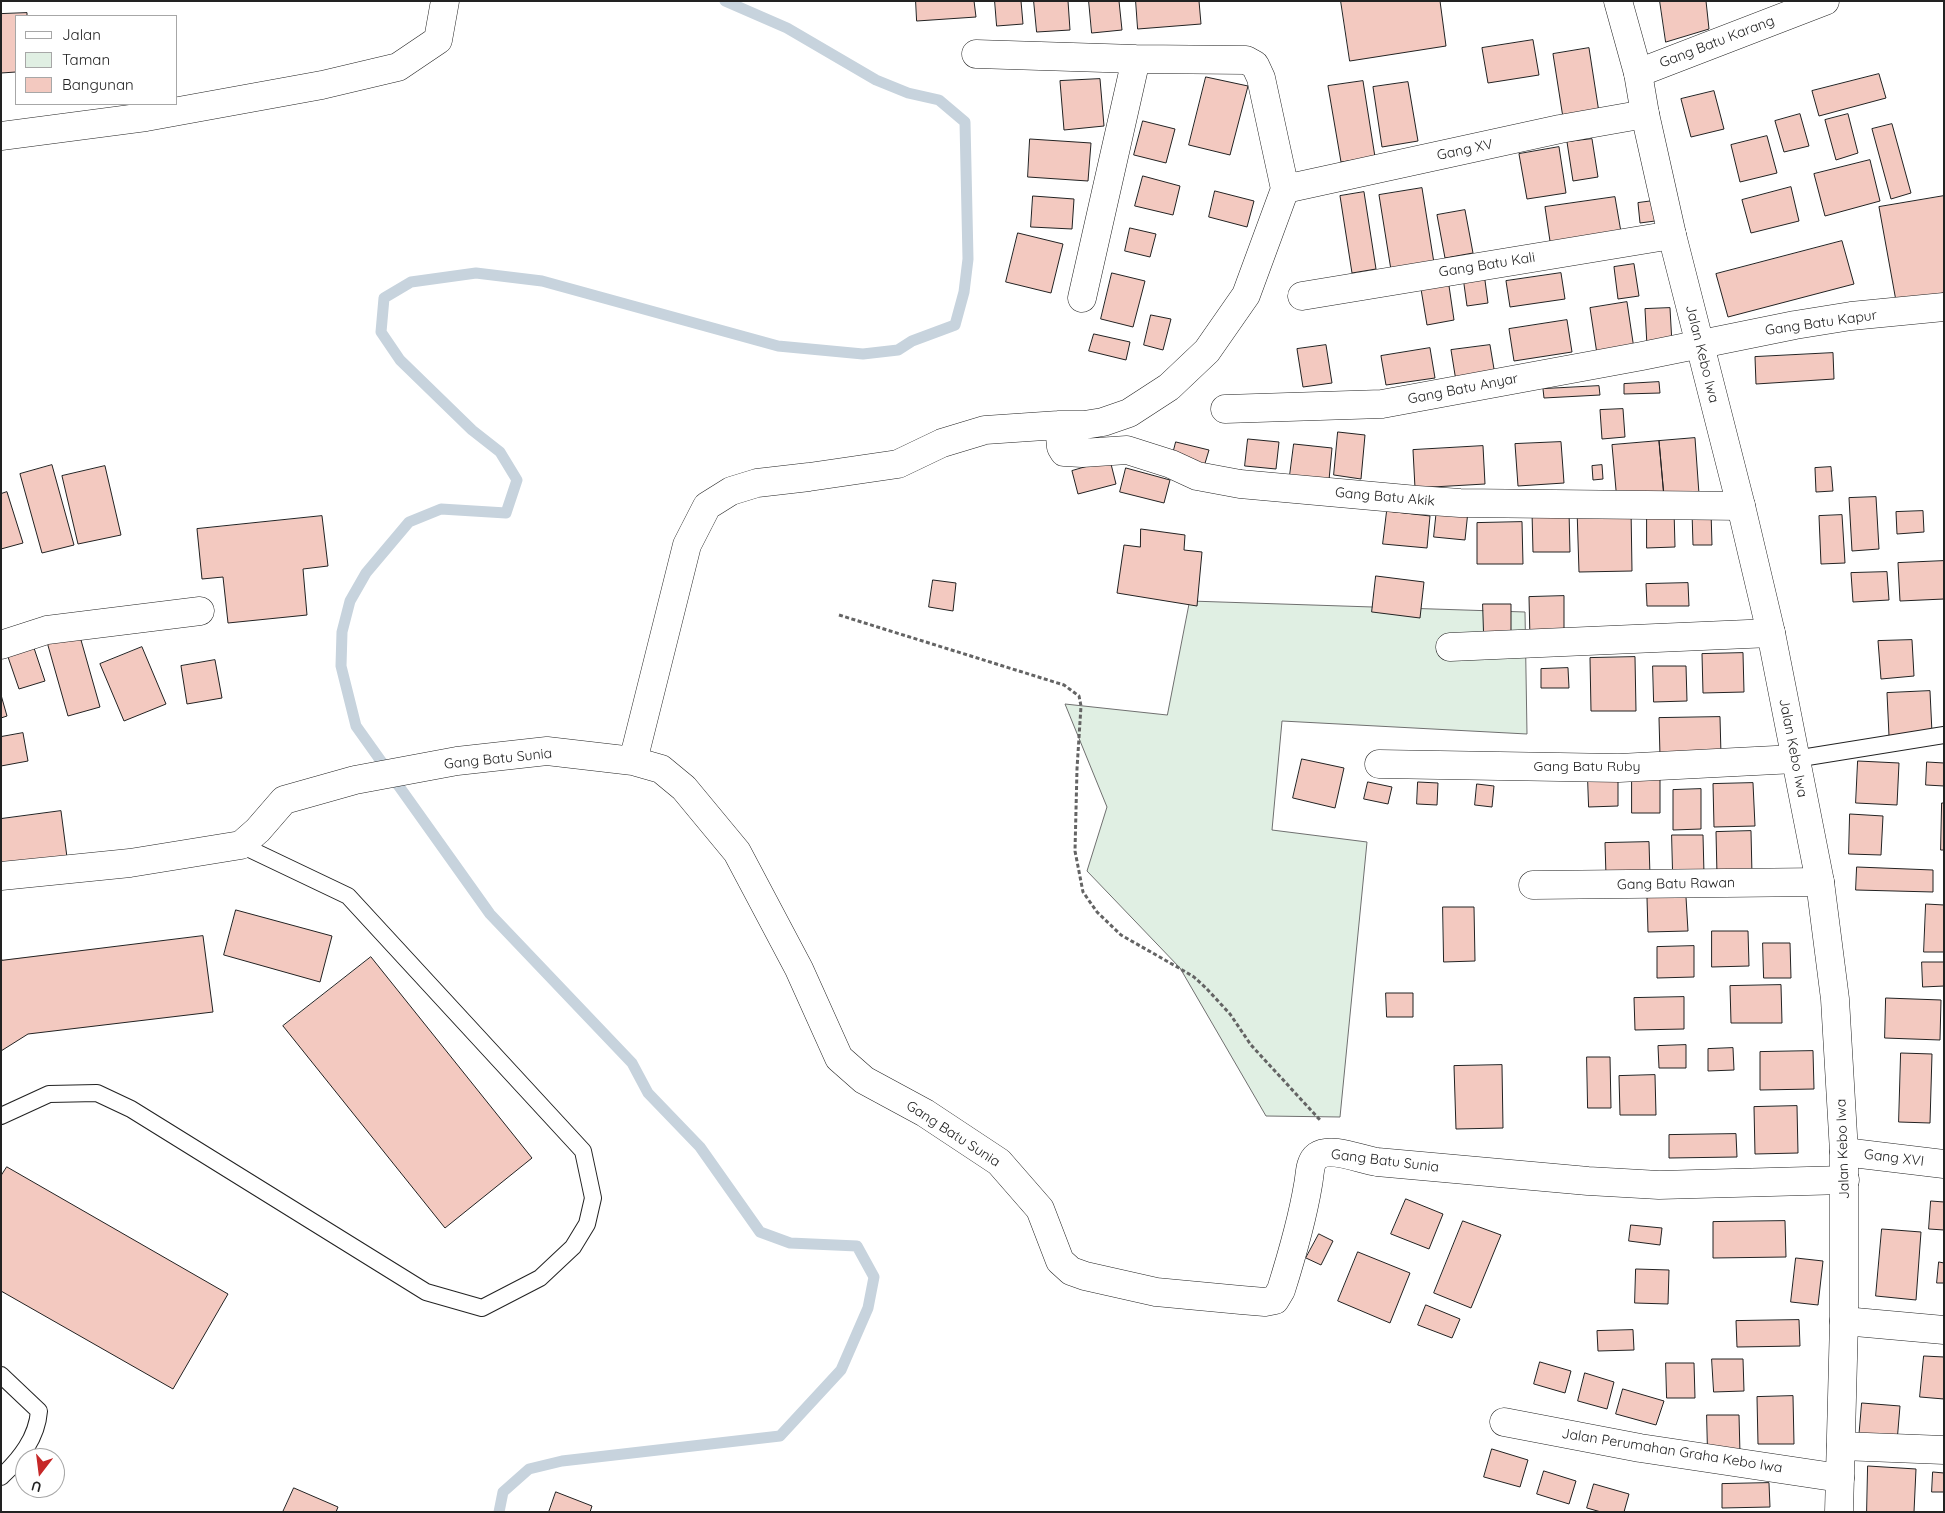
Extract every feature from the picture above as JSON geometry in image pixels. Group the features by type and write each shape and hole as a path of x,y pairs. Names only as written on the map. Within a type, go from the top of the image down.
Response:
{"street":[{"path":"1,136 146,117 322,84 398,67 438,40 445,1"},
{"name":"Jalan Kebo Iwa","path":"1618,1 1638,73 1645,114 1698,344 1741,506 1771,633 1820,882 1835,999 1845,1180 1844,1321 1839,1512"},
{"name":"Gang Batu Karang","path":"1638,73 1825,1"},
{"path":"633,761 687,545 706,506 731,491 756,483 898,464 942,443 984,430 1059,425 1084,426 1129,413 1169,387 1207,351 1246,295 1285,189 1261,78 1251,61 976,54"},
{"path":"1082,298 1136,59"},
{"name":"Gang XV","path":"1285,189 1560,129 1645,114"},
{"name":"Gang Batu Kali","path":"1302,296 1672,235"},
{"name":"Gang Batu Kapur","path":"1698,344 1823,320 1944,307"},
{"name":"Gang Batu Anyar","path":"1225,409 1382,404 1698,344"},
{"name":"Gang Batu Akik","path":"1059,425 1061,447 1064,452 1082,454 1127,450 1172,464 1197,476 1240,484 1460,503 1741,506"},
{"path":"1,645 48,630 200,611"},
{"path":"1450,648 1771,633"},
{"name":"Gang Batu Sunia","path":"241,845 258,830 284,800 355,780 458,761 547,751 633,761 661,770 684,788 737,852 799,969 839,1058 864,1080 925,1113 999,1162 1040,1209 1060,1261 1071,1271 1156,1292 1265,1302 1275,1300 1281,1290 1304,1212 1312,1162 1318,1156 1327,1154 1353,1155 1367,1161 1377,1162 1579,1180 1659,1185 1845,1180"},
{"name":"Gang Batu Ruby","path":"1379,764 1619,768 1795,759"},
{"path":"1,876 130,863 241,845"},
{"name":"Gang Batu Rawan","path":"1533,885 1820,882"},
{"name":"Gang XVI","path":"1844,1152 1944,1164"},
{"path":"1844,1321 1944,1330"},
{"name":"Jalan Perumahan Graha Kebo Iwa","path":"1504,1422 1640,1448 1840,1478"},
{"path":"1841,1446 1944,1450"}],"lane":[{"path":"1795,759 1944,735"},
{"path":"1,1116 49,1094 97,1093 131,1110 426,1292 482,1308 540,1278 573,1247 587,1224 592,1198 583,1151 348,896 241,845"},
{"path":"1,1375 39,1411 38,1426 26,1449 1,1476"}],"path":[{"path":"839,615 1064,685 1079,696 1082,706 1077,769 1075,851 1083,892 1097,912 1120,935 1186,972 1206,988 1230,1014 1251,1045 1353,1155"}],"green space":[{"path":"1190,601 1525,612 1527,734 1282,721 1272,830 1367,842 1340,1117 1266,1116 1180,968 1087,871 1107,807 1065,704 1167,715"}],"building":[{"path":"916,1 974,1 976,17 917,21"},
{"path":"995,1 1021,1 1023,24 997,26"},
{"path":"1034,1 1068,1 1070,30 1037,32"},
{"path":"1089,1 1119,1 1122,30 1092,33"},
{"path":"1136,1 1199,1 1201,24 1138,29"},
{"path":"1341,1 1440,1 1446,46 1350,61"},
{"path":"1660,1 1706,1 1709,29 1666,42"},
{"path":"27,13 27,15 15,15 15,72 1,73 1,14"},
{"path":"1533,40 1539,75 1488,83 1482,48"},
{"path":"1589,48 1600,119 1564,124 1553,54"},
{"path":"1879,74 1886,98 1819,116 1812,91"},
{"path":"1206,77 1248,86 1230,155 1189,145"},
{"path":"1100,79 1104,126 1064,130 1060,81"},
{"path":"1363,81 1375,157 1341,162 1328,86"},
{"path":"1408,82 1418,141 1382,147 1373,87"},
{"path":"1714,91 1724,129 1691,137 1681,99"},
{"path":"1800,114 1809,146 1784,152 1775,121"},
{"path":"1848,114 1858,153 1836,160 1825,120"},
{"path":"1143,121 1175,129 1166,163 1134,155"},
{"path":"1892,124 1911,193 1891,199 1872,129"},
{"path":"1767,136 1777,173 1740,182 1731,145"},
{"path":"1030,139 1091,143 1088,181 1028,177"},
{"path":"1592,139 1598,177 1573,181 1567,142"},
{"path":"1559,147 1566,193 1527,199 1519,154"},
{"path":"1870,160 1880,201 1825,216 1814,174"},
{"path":"1143,176 1180,186 1173,215 1135,206"},
{"path":"1791,187 1799,221 1751,233 1742,200"},
{"path":"1422,188 1434,263 1391,270 1379,195"},
{"path":"1215,191 1254,201 1247,227 1209,217"},
{"path":"1364,192 1376,269 1352,273 1340,196"},
{"path":"1033,196 1074,199 1072,229 1031,227"},
{"path":"1944,196 1944,293 1896,301 1879,207"},
{"path":"1615,197 1622,238 1551,248 1545,207"},
{"path":"1653,201 1655,221 1640,223 1638,203"},
{"path":"1465,210 1473,253 1445,258 1437,215"},
{"path":"1130,228 1156,234 1150,257 1125,251"},
{"path":"1018,233 1063,244 1051,293 1006,282"},
{"path":"1842,241 1854,284 1728,317 1716,274"},
{"path":"1634,264 1639,296 1618,299 1614,267"},
{"path":"1112,273 1145,281 1133,327 1101,319"},
{"path":"1484,273 1488,303 1467,306 1463,277"},
{"path":"1561,273 1565,299 1510,307 1506,281"},
{"path":"1448,279 1454,320 1427,325 1420,283"},
{"path":"1627,302 1634,349 1597,354 1590,308"},
{"path":"1670,308 1672,344 1647,346 1645,309"},
{"path":"1151,315 1171,319 1163,350 1144,345"},
{"path":"1567,320 1572,352 1514,361 1509,329"},
{"path":"1094,334 1130,342 1126,360 1089,351"},
{"path":"1326,345 1332,383 1303,387 1297,349"},
{"path":"1490,345 1495,375 1456,381 1451,350"},
{"path":"1430,348 1435,378 1386,385 1381,356"},
{"path":"1833,353 1834,379 1756,384 1755,357"},
{"path":"1659,382 1660,393 1624,394 1624,384"},
{"path":"1599,386 1600,395 1544,398 1543,389"},
{"path":"1623,409 1625,437 1602,439 1600,410"},
{"path":"1338,432 1365,435 1361,479 1334,475"},
{"path":"1695,438 1699,494 1664,497 1659,441"},
{"path":"1248,439 1279,442 1276,469 1245,466"},
{"path":"1659,441 1664,497 1617,501 1612,445"},
{"path":"1176,442 1209,450 1203,470 1171,462"},
{"path":"1561,442 1564,483 1518,486 1515,444"},
{"path":"1294,444 1332,448 1329,480 1290,475"},
{"path":"1483,446 1485,484 1415,488 1413,450"},
{"path":"1110,460 1116,484 1078,494 1072,471"},
{"path":"52,465 74,545 42,553 20,474"},
{"path":"1602,465 1603,479 1593,480 1592,466"},
{"path":"105,466 121,535 78,544 62,476"},
{"path":"1831,467 1833,491 1816,492 1815,468"},
{"path":"1126,468 1170,480 1164,503 1120,492"},
{"path":"7,492 23,543 1,549 1,494"},
{"path":"1876,497 1879,549 1852,551 1849,498"},
{"path":"1437,508 1468,511 1465,540 1434,537"},
{"path":"1631,508 1632,571 1579,572 1577,509"},
{"path":"1647,510 1674,510 1675,547 1647,548"},
{"path":"1387,511 1430,516 1427,548 1383,544"},
{"path":"1569,511 1570,552 1533,552 1532,512"},
{"path":"1711,511 1712,545 1693,545 1692,512"},
{"path":"1923,511 1924,532 1897,534 1896,512"},
{"path":"1842,515 1845,563 1821,564 1819,516"},
{"path":"322,516 328,566 303,569 307,615 228,623 223,577 202,579 197,529"},
{"path":"1522,522 1523,564 1477,564 1477,523"},
{"path":"1141,529 1185,535 1184,550 1202,552 1197,606 1117,593 1124,545 1140,547"},
{"path":"1944,561 1944,599 1900,601 1898,563"},
{"path":"1887,572 1889,600 1853,602 1851,573"},
{"path":"1376,576 1424,582 1420,618 1372,612"},
{"path":"933,580 956,583 953,611 929,607"},
{"path":"1688,583 1689,606 1647,606 1646,584"},
{"path":"1564,596 1564,638 1530,639 1529,597"},
{"path":"1483,604 1511,604 1511,635 1484,635"},
{"path":"79,633 100,707 68,716 47,642"},
{"path":"1912,640 1914,676 1881,679 1878,641"},
{"path":"33,645 45,681 19,689 7,654"},
{"path":"142,647 166,704 124,721 100,664"},
{"path":"1743,653 1744,692 1703,693 1702,654"},
{"path":"1635,657 1636,711 1591,711 1590,658"},
{"path":"215,660 222,698 187,704 181,666"},
{"path":"1653,666 1686,666 1687,701 1654,702"},
{"path":"1568,668 1569,688 1541,688 1541,669"},
{"path":"1930,691 1932,733 1889,736 1887,693"},
{"path":"1,695 7,716 1,718"},
{"path":"1720,717 1721,755 1660,756 1659,718"},
{"path":"23,733 28,761 1,766 1,737"},
{"path":"1302,759 1344,768 1335,808 1293,798"},
{"path":"1858,761 1899,763 1897,805 1856,803"},
{"path":"1927,762 1944,763 1944,786 1926,785"},
{"path":"1588,779 1618,779 1618,806 1589,807"},
{"path":"1632,779 1660,779 1660,813 1632,813"},
{"path":"1368,782 1392,787 1388,804 1364,799"},
{"path":"1418,782 1438,783 1437,805 1417,804"},
{"path":"1753,783 1755,826 1714,827 1713,784"},
{"path":"1477,784 1494,786 1492,807 1475,805"},
{"path":"1701,789 1701,829 1673,830 1673,790"},
{"path":"1942,803 1944,803 1944,850 1941,850"},
{"path":"61,811 68,865 1,874 1,819"},
{"path":"1850,814 1883,816 1881,855 1849,854"},
{"path":"1751,831 1752,875 1717,875 1716,832"},
{"path":"1672,835 1703,835 1704,874 1673,874"},
{"path":"1649,842 1650,876 1606,876 1605,843"},
{"path":"1857,867 1933,870 1933,892 1856,890"},
{"path":"1686,897 1688,931 1648,932 1647,898"},
{"path":"1926,904 1944,905 1944,952 1924,952"},
{"path":"1443,907 1474,907 1475,961 1444,962"},
{"path":"236,910 332,936 320,982 224,955"},
{"path":"1712,931 1748,931 1749,966 1712,967"},
{"path":"203,936 213,1012 28,1034 1,1051 1,958 2,960"},
{"path":"1763,943 1790,943 1791,978 1764,978"},
{"path":"1694,946 1694,977 1657,978 1657,947"},
{"path":"371,957 532,1158 445,1228 283,1026"},
{"path":"1922,962 1944,962 1944,986 1923,987"},
{"path":"1781,985 1782,1023 1731,1023 1730,986"},
{"path":"1386,993 1413,993 1413,1017 1387,1017"},
{"path":"1684,997 1684,1029 1635,1030 1634,998"},
{"path":"1886,998 1941,1000 1940,1040 1885,1038"},
{"path":"1686,1045 1686,1068 1659,1068 1658,1046"},
{"path":"1733,1048 1734,1070 1708,1071 1708,1049"},
{"path":"1813,1051 1814,1089 1760,1090 1760,1052"},
{"path":"1901,1053 1932,1054 1930,1123 1899,1122"},
{"path":"1587,1057 1610,1057 1611,1108 1588,1108"},
{"path":"1502,1065 1503,1128 1456,1129 1454,1066"},
{"path":"1655,1075 1656,1115 1620,1115 1619,1076"},
{"path":"1797,1106 1798,1153 1755,1154 1754,1107"},
{"path":"1736,1134 1737,1157 1669,1158 1669,1135"},
{"path":"7,1167 228,1294 173,1389 1,1291 1,1176"},
{"path":"1406,1199 1443,1214 1429,1249 1391,1234"},
{"path":"1931,1201 1944,1202 1944,1230 1929,1229"},
{"path":"1463,1221 1501,1235 1471,1308 1434,1293"},
{"path":"1785,1221 1786,1257 1713,1258 1713,1222"},
{"path":"1631,1225 1662,1228 1660,1245 1629,1241"},
{"path":"1882,1229 1921,1232 1916,1300 1876,1296"},
{"path":"1319,1234 1333,1241 1321,1265 1306,1258"},
{"path":"1358,1252 1410,1273 1390,1323 1338,1301"},
{"path":"1796,1258 1823,1261 1818,1305 1791,1302"},
{"path":"1939,1262 1944,1263 1944,1283 1937,1283"},
{"path":"1636,1269 1669,1270 1668,1304 1635,1303"},
{"path":"1426,1305 1460,1319 1452,1338 1418,1325"},
{"path":"1799,1320 1800,1346 1737,1347 1736,1321"},
{"path":"1633,1330 1634,1350 1598,1351 1597,1331"},
{"path":"1924,1356 1944,1357 1944,1399 1920,1397"},
{"path":"1712,1359 1743,1359 1744,1391 1714,1392"},
{"path":"1540,1362 1571,1371 1565,1393 1534,1384"},
{"path":"1666,1363 1694,1363 1695,1398 1667,1398"},
{"path":"1585,1373 1614,1382 1607,1409 1578,1401"},
{"path":"1623,1389 1664,1401 1656,1425 1616,1414"},
{"path":"1793,1396 1794,1444 1758,1444 1757,1397"},
{"path":"1862,1403 1900,1406 1897,1442 1859,1439"},
{"path":"1707,1415 1739,1415 1740,1454 1708,1455"},
{"path":"1492,1449 1528,1460 1520,1487 1484,1477"},
{"path":"1868,1466 1916,1469 1914,1512 1867,1512"},
{"path":"1544,1471 1576,1481 1569,1504 1537,1494"},
{"path":"1933,1472 1944,1473 1944,1492 1932,1492"},
{"path":"1769,1483 1770,1507 1722,1508 1722,1484"},
{"path":"1594,1484 1629,1494 1624,1512 1601,1512 1587,1508"},
{"path":"294,1488 338,1507 336,1512 283,1512"},
{"path":"556,1492 592,1506 590,1512 549,1512"}],"waterway":[{"path":"499,1512 503,1492 529,1469 562,1461 780,1436 841,1370 868,1308 874,1277 857,1246 790,1243 760,1232 700,1147 648,1093 632,1063 490,914 356,726 341,666 342,632 350,601 366,573 409,522 441,509 506,513 517,480 500,452 472,430 400,360 381,332 384,298 411,282 476,273 542,281 778,346 863,354 898,350 912,341 955,325 964,292 968,259 965,122 939,100 908,93 876,80 787,28 725,1"}]}
